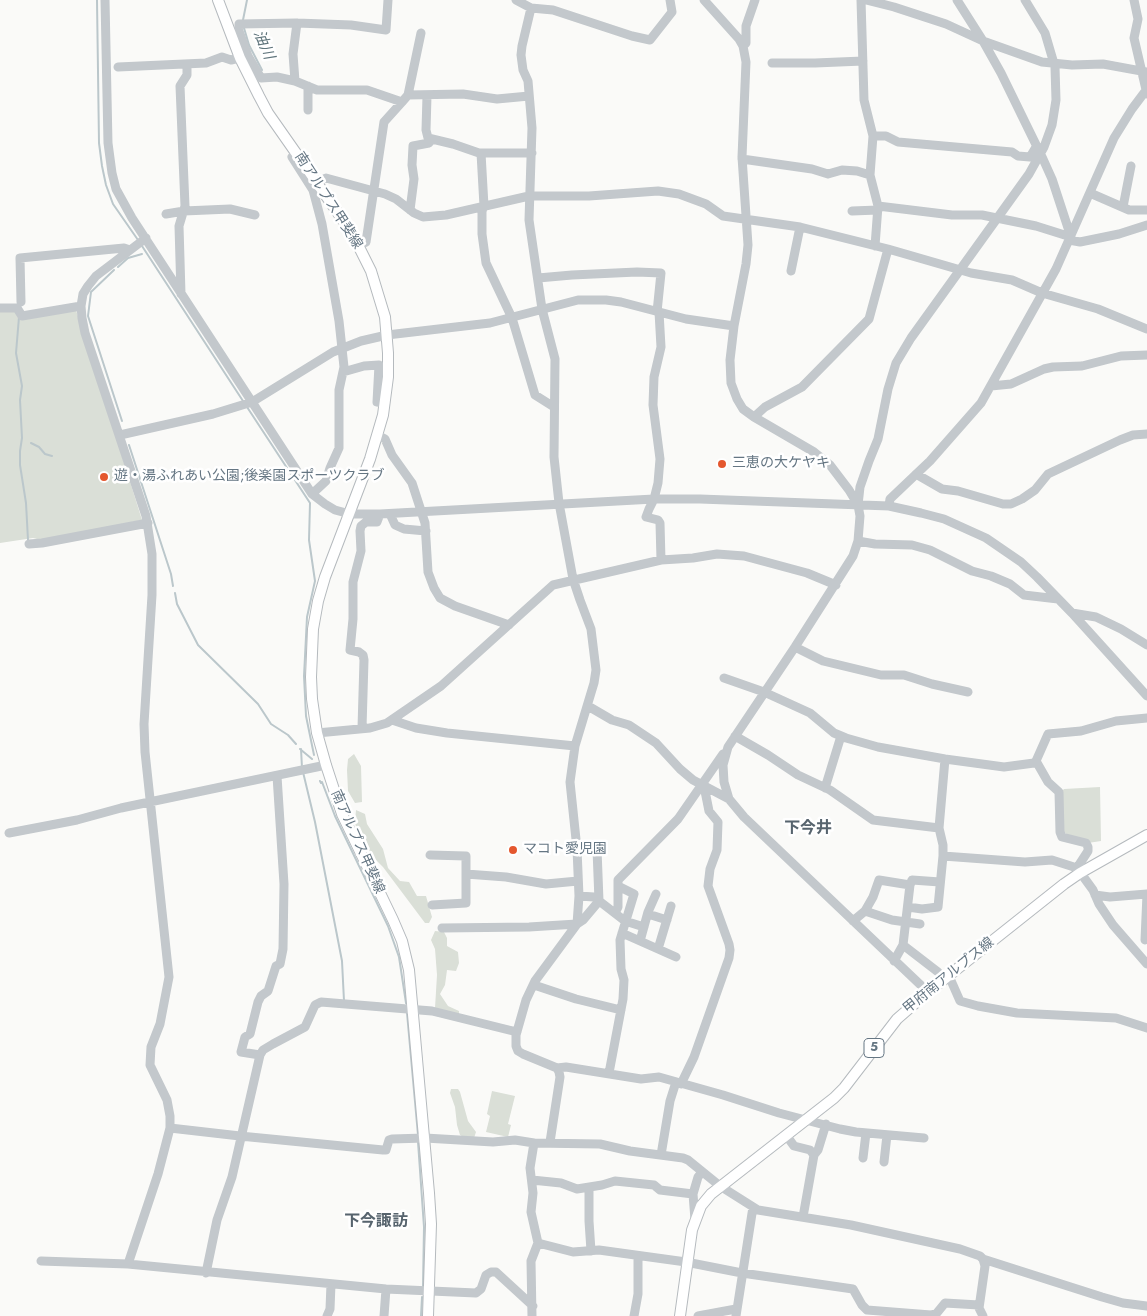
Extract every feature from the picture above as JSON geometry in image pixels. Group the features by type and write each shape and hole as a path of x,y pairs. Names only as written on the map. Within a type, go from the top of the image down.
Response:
{"main road":[{"name":"南アルプス甲斐線","path":"218,0 268,112 298,153 359,245 371,270 380,297 387,335 388,376 385,403 377,435 318,601 313,629 311,676 317,733 342,814 402,941 409,970 431,1224 428,1316"},
{"name":"甲府南アルプス線","path":"680,1316 686,1262 695,1220 701,1206 711,1194 834,1098 844,1088 897,1019 928,992 1078,870 1147,835"}],"street":[{"path":"105,0 108,143 116,189 122,202 181,294 312,494 325,504 335,510 350,514 385,514 654,499 889,506 944,519 986,538 1021,562 1072,613 1147,696"},
{"path":"388,0 386,30 351,25 297,23 239,24 244,57 261,78 277,77 295,81 317,90 367,90 405,98 462,94 497,99 528,96"},
{"path":"516,0 531,8 553,10 650,40 672,12 670,0"},
{"path":"704,0 739,39 743,46 746,62 742,159 748,232 746,264 734,326 730,360 731,383 737,399 744,408 754,417 814,452 835,471 858,505"},
{"path":"743,46 746,43 746,26 755,0"},
{"path":"860,0 864,100 873,136 870,175 878,208 875,246"},
{"path":"866,0 946,24 983,41 1042,62 1072,65 1103,64 1144,72"},
{"path":"957,0 983,41 1052,179 1070,239"},
{"path":"614,913 618,908 618,880 678,819 795,647 853,556 858,541 860,487 878,439 893,370 911,338 1029,174 1038,150 1052,125 1056,90 1053,63 1046,33 1025,0"},
{"path":"889,506 890,499 916,474 981,403 1070,239 1114,138 1147,91 1144,72 1134,38 1138,19 1134,0"},
{"path":"531,8 522,46 523,70 528,81 532,128 529,196 530,220 542,310 555,359 554,457 559,503 574,579 591,628 596,670 588,706 575,746 570,782 579,896 577,924"},
{"path":"295,81 293,54 297,23"},
{"path":"359,245 366,242 384,122 405,98 421,33"},
{"path":"118,68 206,63 222,57 231,60 244,57"},
{"path":"772,63 815,64 863,61"},
{"path":"181,294 179,226 184,211 180,86 187,75 187,64"},
{"path":"308,86 308,110"},
{"path":"428,96 426,135 431,139 481,153 532,152"},
{"path":"873,136 886,136 898,142 1012,152 1018,156 1030,157 1038,150"},
{"path":"410,210 414,179 412,165 413,146 429,143 431,139"},
{"path":"298,153 292,157 313,190 322,224 339,321 344,367 339,390 339,448 326,481 312,494"},
{"path":"481,153 484,206 482,211 482,234 486,263 512,318 535,395 554,408"},
{"path":"742,159 812,169 828,174 842,170 857,171 870,175"},
{"path":"1123,207 1131,166"},
{"path":"317,182 326,178 374,191 396,199 410,210 423,216 446,215 529,196 589,196 658,191 679,194 706,204 724,216 800,227 888,249 960,270 1012,280 1042,293 1098,309 1147,329"},
{"path":"1090,193 1130,210 1147,210"},
{"path":"852,210 878,208 952,215 982,215 1036,226 1080,242 1119,234 1147,225"},
{"path":"166,214 184,211 230,209 255,215"},
{"path":"791,271 800,227"},
{"path":"128,1264 158,1174 170,1128 167,1100 150,1065 151,1046 160,1024 169,976 150,802 144,724 153,572 148,524 85,333 82,306 83,294 96,276 146,238"},
{"path":"21,302 20,258 124,248 130,250"},
{"path":"754,417 766,407 802,387 869,319 888,249"},
{"path":"538,278 572,274 661,273 658,312 661,347 654,377 653,404 660,459 658,483 654,499 646,517 658,520 660,523 661,560"},
{"path":"120,435 213,414 252,402 342,348 362,341 387,335 490,323 578,300 621,302 686,320 734,326"},
{"path":"0,308 17,308 22,316 82,306"},
{"path":"991,386 1016,382 1044,369 1053,367 1082,366 1121,356 1147,355"},
{"path":"343,372 364,366 379,365 377,402 385,403"},
{"path":"916,474 942,489 958,491 1003,504 1011,504 1035,490 1048,474 1120,440 1133,435 1147,434"},
{"path":"377,435 385,438 392,455 412,483 425,523 428,572 440,598 455,606 509,625"},
{"path":"385,514 394,525 404,529 426,532"},
{"path":"362,728 364,660 363,655 359,652 350,650 354,619 353,582 360,551 361,526 366,522 377,522 385,514"},
{"path":"29,544 148,524"},
{"path":"858,541 912,546 930,550 972,571 1010,584 1024,595 1058,599"},
{"path":"317,733 380,726 392,720 441,686 553,584 661,560 733,554 807,573 836,585"},
{"path":"1072,613 1096,617 1122,629 1147,645"},
{"path":"795,647 823,661 881,675 904,675 932,684 968,692"},
{"path":"724,678 764,692 810,713 834,733 841,736 878,747 1010,768 1036,761 1048,734 1081,731 1116,721 1147,718"},
{"path":"588,706 612,720 629,725 656,743 680,769 702,785 729,799 744,817 928,992"},
{"path":"392,720 416,728 447,733 575,746"},
{"path":"735,736 798,775 825,788 873,820 939,828"},
{"path":"825,788 841,736"},
{"path":"728,747 723,765 723,774 729,799"},
{"path":"908,907 922,909 938,907 943,856 943,845 939,828 946,759"},
{"path":"1036,761 1048,782 1059,792 1060,832 1062,837 1086,843 1088,847 1088,851 1078,870"},
{"path":"9,834 97,816 121,808 326,765"},
{"path":"260,1054 241,1052 245,1037 250,1034 258,1002 261,996 268,991 276,966 280,964 283,949 284,884 277,776"},
{"path":"661,1155 670,1101 678,1083 694,1057 730,950 708,886 710,869 717,850 718,822 709,811 702,785"},
{"path":"576,846 597,849 599,901 583,920 577,924 535,981 526,1000 517,1032 516,1046 518,1051 557,1068 566,1067 641,1079 659,1077 840,1129 924,1138"},
{"path":"430,855 466,856 466,903 432,905"},
{"path":"943,856 1006,861 1052,860 1078,870 1113,925 1147,964"},
{"path":"466,874 506,877 546,884 578,880"},
{"path":"854,922 866,911 879,880 910,885"},
{"path":"894,961 903,945 912,880 940,882"},
{"path":"609,1074 621,1010 624,980 619,948 634,894 618,886"},
{"path":"640,941 656,894"},
{"path":"1095,895 1110,897 1147,894 1146,940 1125,939"},
{"path":"579,896 594,897 625,921 644,927"},
{"path":"658,949 671,906"},
{"path":"866,911 892,920 920,924"},
{"path":"648,914 667,920"},
{"path":"442,928 577,924"},
{"path":"622,933 676,957"},
{"path":"903,945 946,978 960,1001 1017,1013 1116,1018 1147,1028"},
{"path":"534,985 576,999 621,1010"},
{"path":"206,1273 218,1220 232,1177 260,1054 272,1044 305,1027 315,1005 321,1002 432,1011 517,1032"},
{"path":"550,1142 560,1077 557,1068"},
{"path":"803,1217 814,1155 818,1150 826,1124"},
{"path":"170,1128 383,1150 386,1150 388,1140 425,1138 493,1142 516,1140 534,1143 600,1144 630,1151 661,1155 688,1160 720,1186 764,1212 851,1225 951,1247 1102,1297 1147,1306"},
{"path":"863,1158 866,1133"},
{"path":"786,1135 794,1146 810,1150 814,1155"},
{"path":"884,1162 888,1135"},
{"path":"532,1316 531,1261 538,1243 531,1212 532,1180 530,1168 534,1143"},
{"path":"695,1220 693,1194 698,1177 702,1172"},
{"path":"532,1180 561,1183 577,1190 615,1181 654,1185 660,1190 693,1194"},
{"path":"589,1187 591,1251"},
{"path":"698,1316 736,1312 754,1207"},
{"path":"538,1243 573,1252 599,1250 854,1289 862,1306 867,1310 931,1315 936,1314 945,1303 979,1306"},
{"path":"634,1316 638,1294 638,1256"},
{"path":"983,1259 985,1266 979,1306 983,1316"},
{"path":"42,1261 128,1264 386,1289 476,1293 481,1289 486,1276 491,1272 496,1272 532,1306"},
{"path":"326,1316 330,1309 331,1284"},
{"path":"384,1316 386,1289"}],"shaded area":[{"path":"15,310 17,315 76,310 142,520 41,540 33,538 0,543 0,311"},
{"path":"354,754 361,766 362,802 355,803 348,791 347,770 348,759"},
{"path":"1100,787 1101,841 1088,843 1071,838 1062,830 1062,791 1064,789"},
{"path":"356,810 365,814 367,824 383,849 388,868 400,881 409,882 417,896 426,896 432,917 429,923 425,923 383,867 372,856 357,831 355,822"},
{"path":"435,931 444,932 447,938 447,946 458,952 459,963 456,971 447,970 445,985 440,994 448,1006 459,1011 459,1014 435,1008 437,975 435,949 431,940"},
{"path":"451,1089 458,1089 460,1092 468,1121 476,1132 474,1138 465,1138 460,1135 455,1107 450,1093"},
{"path":"492,1091 515,1096 508,1124 511,1125 508,1137 486,1132 490,1116 487,1114"}],"waterway":[{"path":"97,0 99,143 102,166 113,204 138,240"},
{"name":"油川","path":"243,20 247,0"},
{"name":"油川","path":"244,28 249,45 262,70"},
{"path":"142,246 243,401"},
{"path":"118,267 128,258 142,254"},
{"path":"114,270 91,292 88,316 122,421"},
{"path":"19,317 16,353 22,386 20,400 22,438 20,465 26,503 28,540"},
{"path":"247,407 310,503 309,540 315,581 307,617 304,676 306,716 314,755"},
{"path":"31,443 39,447 45,454 52,456"},
{"path":"129,445 171,574 173,586"},
{"path":"175,593 177,604 198,645 258,704 271,724 288,735 296,744"},
{"path":"300,749 312,759"},
{"path":"301,749 302,768"},
{"path":"303,772 315,822 342,961 344,1001"},
{"path":"320,781 388,926 399,957 406,1003"},
{"path":"407,1013 418,1135"},
{"path":"418,1142 424,1227 423,1286"},
{"path":"421,1316 422,1297"}],"place":[{"name":"三恵の大ケヤキ","path":"722,464"},
{"name":"遊・湯ふれあい公園;後楽園スポーツクラブ","path":"104,477"},
{"name":"マコト愛児園","path":"513,850"}],"district":[{"name":"下今井","path":"808,829"},
{"name":"下今諏訪","path":"376,1222"}]}
